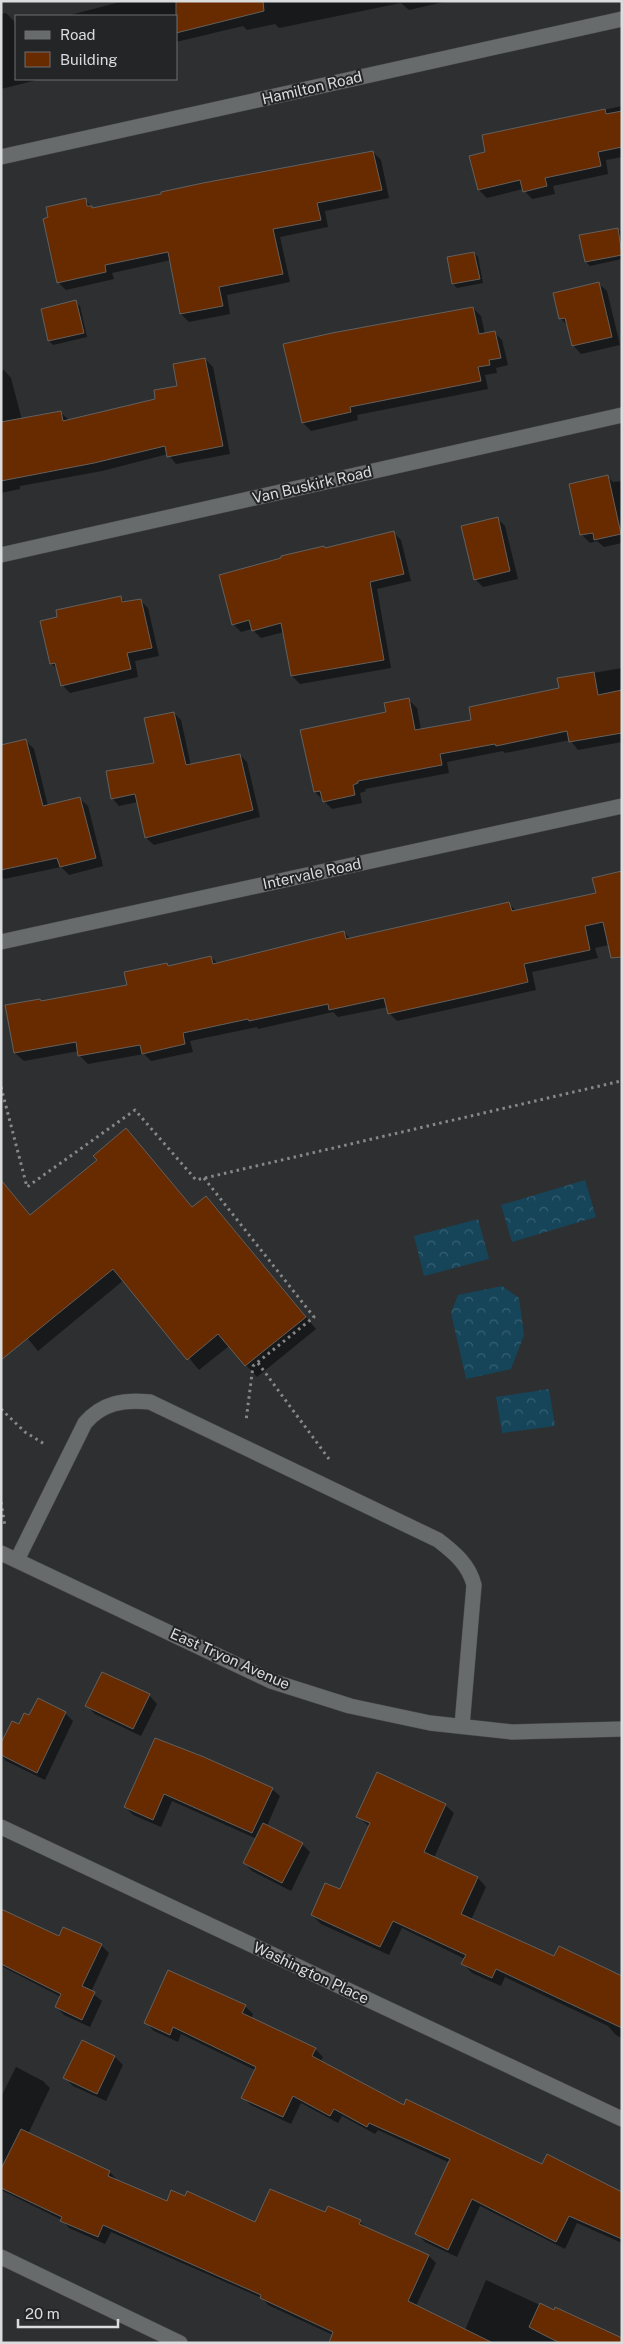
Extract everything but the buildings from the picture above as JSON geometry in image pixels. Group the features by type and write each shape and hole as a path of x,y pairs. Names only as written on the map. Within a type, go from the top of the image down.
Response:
{"street":[{"name":"Hamilton Road","path":"1,157 622,19"},
{"name":"Van Buskirk Road","path":"1,555 622,415"},
{"name":"Intervale Road","path":"1,942 622,806"},
{"path":"17,1560 85,1424 93,1414 124,1400 150,1402 438,1540 465,1564 471,1573 474,1585 462,1726"},
{"name":"East Tryon Avenue","path":"1,1553 271,1681 350,1706 430,1723 512,1732 622,1729"},
{"name":"Washington Place","path":"1,1827 622,2119"},
{"path":"1,2257 180,2343"}],"path":[{"path":"1,1087 27,1187 135,1110 196,1180 621,1080"},
{"path":"1,1107 6,1107"},
{"path":"204,1178 314,1317 253,1366 242,1446"},
{"path":"258,1363 334,1466"},
{"path":"1,1409 25,1432 67,1459"}],"green space":[{"path":"585,1180 596,1217 512,1242 501,1205"},
{"path":"478,1219 489,1259 424,1276 414,1236"},
{"path":"502,1286 519,1298 524,1335 511,1369 466,1379 451,1313 458,1295"},
{"path":"549,1389 555,1426 502,1433 496,1397"}]}
